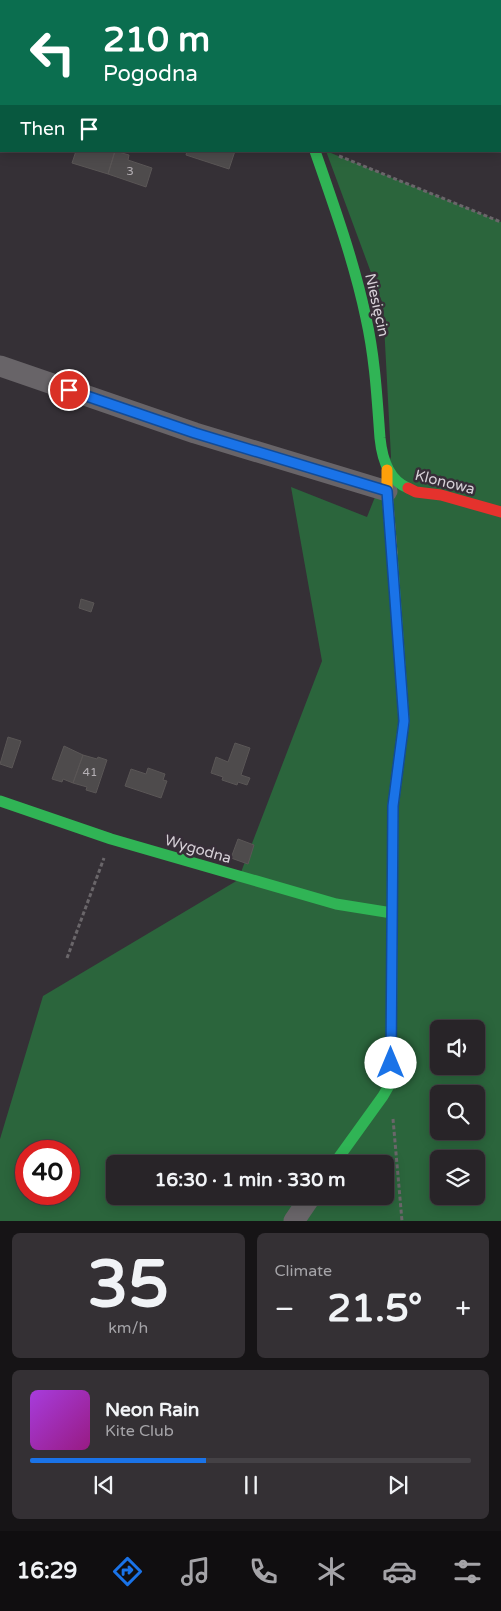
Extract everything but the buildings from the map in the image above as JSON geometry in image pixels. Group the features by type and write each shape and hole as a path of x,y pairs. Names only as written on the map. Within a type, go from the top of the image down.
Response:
{"street":[{"name":"Niesięcin","path":"315,152 347,246 366,318 374,363 381,451 387,481 404,721 393,806 391,1082 340,1155"},
{"path":"0,366 195,433 387,481"},
{"name":"Klonowa","path":"387,481 416,492 440,495 501,512"},
{"name":"Wygodna","path":"0,800 111,839 336,904 392,913"},
{"path":"294,1221 305,1205"}],"path":[{"path":"336,155 501,222"},
{"path":"67,958 111,839"},
{"path":"393,1115 402,1221"}],"green space":[{"path":"326,152 501,222 501,1221 0,1221 0,1139 43,996 238,880 322,661 291,487 367,517 391,457 383,305"}],"traffic: fast":[{"path":"315,152 350,255 366,318 374,363 382,453 387,468 395,480 408,488"},
{"path":"340,1155 391,1082 393,806 404,721 392,553"},
{"path":"0,801 111,839 336,904 392,913"}],"traffic: slow":[{"path":"387,470 392,553"}],"traffic: jam":[{"path":"408,488 416,492 441,495 501,512"}],"route":[{"path":"69,390 232,445 387,491 404,721 393,806 391,1063"}]}
